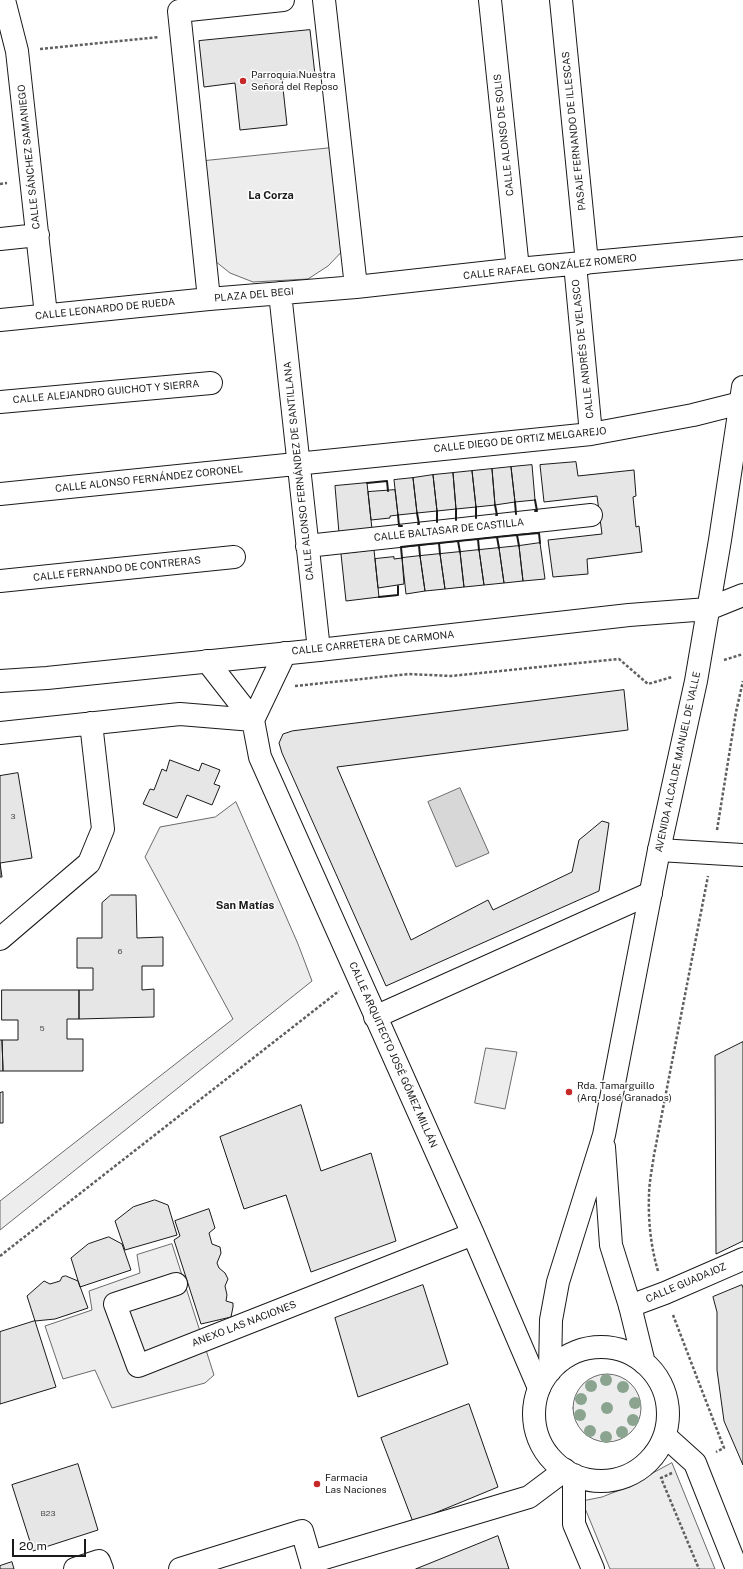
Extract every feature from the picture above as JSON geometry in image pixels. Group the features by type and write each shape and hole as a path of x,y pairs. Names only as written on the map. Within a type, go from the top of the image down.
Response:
{"street":[{"name":"CALLE SÁNCHEZ SAMANIEGO","path":"4,0 17,51 46,315"},
{"name":"PLAZA DEL BEGI","path":"283,0 179,11 210,298 356,287"},
{"path":"324,0 356,287"},
{"name":"CALLE ALONSO DE SOLIS","path":"490,0 518,269"},
{"name":"PASAJE FERNANDO DE ILLESCAS","path":"561,0 581,263"},
{"path":"0,239 38,236"},
{"name":"CALLE RAFAEL GONZÁLEZ ROMERO","path":"356,287 518,269 743,248"},
{"name":"CALLE ANDRÉS DE VELASCO","path":"581,263 591,434"},
{"name":"CALLE ALONSO FERNÁNDEZ DE SANTILLANA","path":"280,293 319,650"},
{"name":"CALLE LEONARDO DE RUEDA","path":"0,320 210,298"},
{"name":"CALLE ALEJANDRO GUICHOT Y SIERRA","path":"0,402 211,383"},
{"name":"CALLE DIEGO DE ORTIZ MELGAREJO","path":"298,464 591,434 693,415 742,395"},
{"name":"AVENIDA ALCALDE MANUEL DE VALLE","path":"545,1379 551,1320 558,1282 604,1135 659,850 696,681 720,540 742,395"},
{"name":"CALLE ALONSO FERNÁNDEZ CORONEL","path":"0,494 298,464"},
{"name":"CALLE BALTASAR DE CASTILLA","path":"307,546 591,515"},
{"name":"CALLE FERNANDO DE CONTRERAS","path":"0,581 234,557"},
{"name":"CALLE CARRETERA DE CARMONA","path":"0,681 319,650 629,615 708,609 743,595"},
{"path":"253,720 285,653"},
{"path":"206,661 253,720"},
{"path":"0,733 180,714 253,720"},
{"name":"CALLE ARQUITECTO JOSÉ GÓMEZ MILLÁN","path":"253,720 260,757 375,1017 473,1234 545,1379"},
{"path":"0,939 89,863 103,829 91,723"},
{"path":"659,850 743,855"},
{"path":"375,1017 651,894"},
{"name":"AVENIDA ALCALDE MANUEL DE VALLE","path":"604,1135 611,1245 630,1306 644,1363"},
{"name":"ANEXO LAS NACIONES","path":"176,1284 115,1304 138,1366 473,1234"},
{"name":"CALLE GUADAJOZ","path":"630,1306 665,1293 743,1259"},
{"path":"606,1347 627,1352 644,1363 658,1378 666,1396 669,1416 665,1436 656,1452 644,1466 628,1475 610,1480 592,1480 569,1473 557,1464 543,1448 536,1429 534,1408 545,1379 566,1357 585,1349 606,1347"},
{"path":"665,1436 695,1463 737,1569"},
{"path":"180,1569 302,1531 312,1565 529,1497 569,1473"},
{"path":"569,1473 574,1524 593,1569"},
{"path":"75,1569 99,1561 102,1569"}],"path":[{"path":"17,51 181,34"},
{"path":"293,686 409,674 451,676 619,659 648,684"},
{"path":"716,835 736,712 743,681"},
{"path":"659,1277 655,1262 649,1196 653,1162 710,869"},
{"path":"0,1256 358,976"},
{"path":"671,1310 724,1448 717,1451"},
{"path":"678,1470 661,1478 699,1569"}],"shaded area":[{"path":"341,147 351,242 328,266 308,279 253,282 230,273 205,253 195,162"},
{"path":"460,788 489,853 456,867 428,802"},
{"path":"236,802 298,944 312,981 0,1230 0,1201 233,1019 145,857 160,827 215,817"},
{"path":"486,1048 517,1052 505,1109 475,1103"},
{"path":"172,1244 214,1375 205,1383 112,1408 95,1370 63,1379 45,1326 92,1310 89,1291 140,1273 137,1255"},
{"path":"600,1374 614,1374 626,1380 635,1389 641,1401 639,1421 631,1432 620,1440 614,1442 600,1442 594,1440 583,1432 575,1421 573,1415 573,1401 575,1395 583,1384 594,1376"},
{"path":"672,1463 715,1569 610,1569 582,1501 602,1497 625,1488"}],"building":[{"name":"Parroquia Nuestra Señora del Reposo","path":"310,30 315,75 282,79 287,125 240,130 235,83 204,87 199,41"},
{"path":"576,462 578,476 634,470 636,496 633,497 636,527 639,526 642,552 587,559 588,574 553,577 548,540 602,534 597,496 544,502 540,465"},
{"path":"532,465 535,500 515,502 511,467"},
{"path":"511,467 515,502 495,505 492,469"},
{"path":"492,469 495,505 476,507 472,471"},
{"path":"472,471 476,507 456,509 453,473"},
{"path":"453,473 456,509 437,511 433,475"},
{"path":"433,475 437,511 417,513 413,478"},
{"path":"413,478 417,513 398,515 394,480"},
{"path":"367,483 372,529 339,533 335,486"},
{"path":"395,490 398,515 390,516 390,518 371,520 368,492"},
{"path":"540,543 545,579 523,581 519,546"},
{"path":"519,546 523,581 504,583 499,548"},
{"path":"499,548 504,583 484,585 479,550"},
{"path":"374,550 379,597 346,601 341,554"},
{"path":"479,550 484,585 464,587 460,552"},
{"path":"460,552 464,587 445,589 440,554"},
{"path":"440,554 445,589 425,591 420,556"},
{"path":"420,556 425,591 406,594 402,558"},
{"path":"394,557 394,559 402,558 404,584 378,588 375,559"},
{"path":"624,690 628,730 337,767 411,940 488,900 493,910 572,872 579,840 602,821 609,823 599,891 386,986 282,753 279,743 283,734 292,731"},
{"path":"170,760 199,771 202,763 220,770 214,784 220,786 212,805 187,795 177,818 143,804 150,789 154,790 162,769 166,771"},
{"path":"18,773 32,858 0,863 0,776"},
{"path":"0,863 2,877 0,877"},
{"path":"111,895 136,895 137,938 163,937 163,966 142,966 142,990 154,989 154,1017 79,1019 79,990 93,990 93,968 77,968 77,938 102,938 102,903"},
{"path":"2,990 79,990 79,1019 67,1019 67,1039 83,1039 83,1071 3,1071 2,1040 18,1040 18,1020 2,1020"},
{"path":"0,1040 2,1040 3,1071 0,1071"},
{"path":"743,1042 743,1241 716,1254 715,1056"},
{"path":"3,1092 3,1123 0,1123 0,1093"},
{"path":"301,1105 321,1171 371,1153 396,1241 311,1272 286,1195 244,1209 220,1137"},
{"path":"155,1200 168,1205 177,1235 125,1250 115,1221 133,1207"},
{"path":"209,1209 215,1228 209,1233 212,1244 220,1247 221,1253 217,1263 228,1279 225,1286 227,1295 226,1301 233,1303 233,1307 231,1317 201,1324 174,1240 180,1236 175,1221"},
{"path":"109,1237 122,1244 131,1270 80,1287 71,1258 88,1244"},
{"path":"66,1276 78,1281 88,1308 55,1319 35,1321 27,1296 44,1281 50,1284 60,1281 62,1277"},
{"path":"423,1285 448,1364 358,1397 335,1318"},
{"path":"742,1285 743,1465 724,1421 717,1370 717,1312 713,1297"},
{"path":"35,1321 56,1387 0,1404 0,1332"},
{"path":"469,1404 498,1487 413,1522 381,1438"},
{"path":"78,1464 98,1530 33,1551 12,1485"},
{"path":"498,1536 509,1569 416,1569"},
{"path":"12,1562 14,1569 0,1569 0,1566"}],"wall":[{"path":"367,483 387,481 388,491"},
{"path":"535,500 537,511 535,511"},
{"path":"515,502 516,514"},
{"path":"495,505 496,515"},
{"path":"476,507 476,518"},
{"path":"456,509 456,520"},
{"path":"437,511 437,522"},
{"path":"417,513 418,524"},
{"path":"398,515 399,526 402,526"},
{"path":"517,535 539,533 540,543"},
{"path":"497,537 517,535 519,546"},
{"path":"478,539 497,537 499,548"},
{"path":"458,541 478,539 479,550"},
{"path":"439,543 458,541 460,552"},
{"path":"419,545 439,543 440,554"},
{"path":"402,558 401,547 419,545 420,556"},
{"path":"379,597 398,595 398,586"}],"place":[{"name":"Parroquia Nuestra Señora del Reposo","path":"243,81"},
{"name":"Rda. Tamarguillo (Arq. José Granados)","path":"569,1092"},
{"name":"Farmacia Las Naciones","path":"317,1484"}],"district":[{"name":"La Corza","path":"271,196"},
{"name":"San Matías","path":"245,906"}]}
